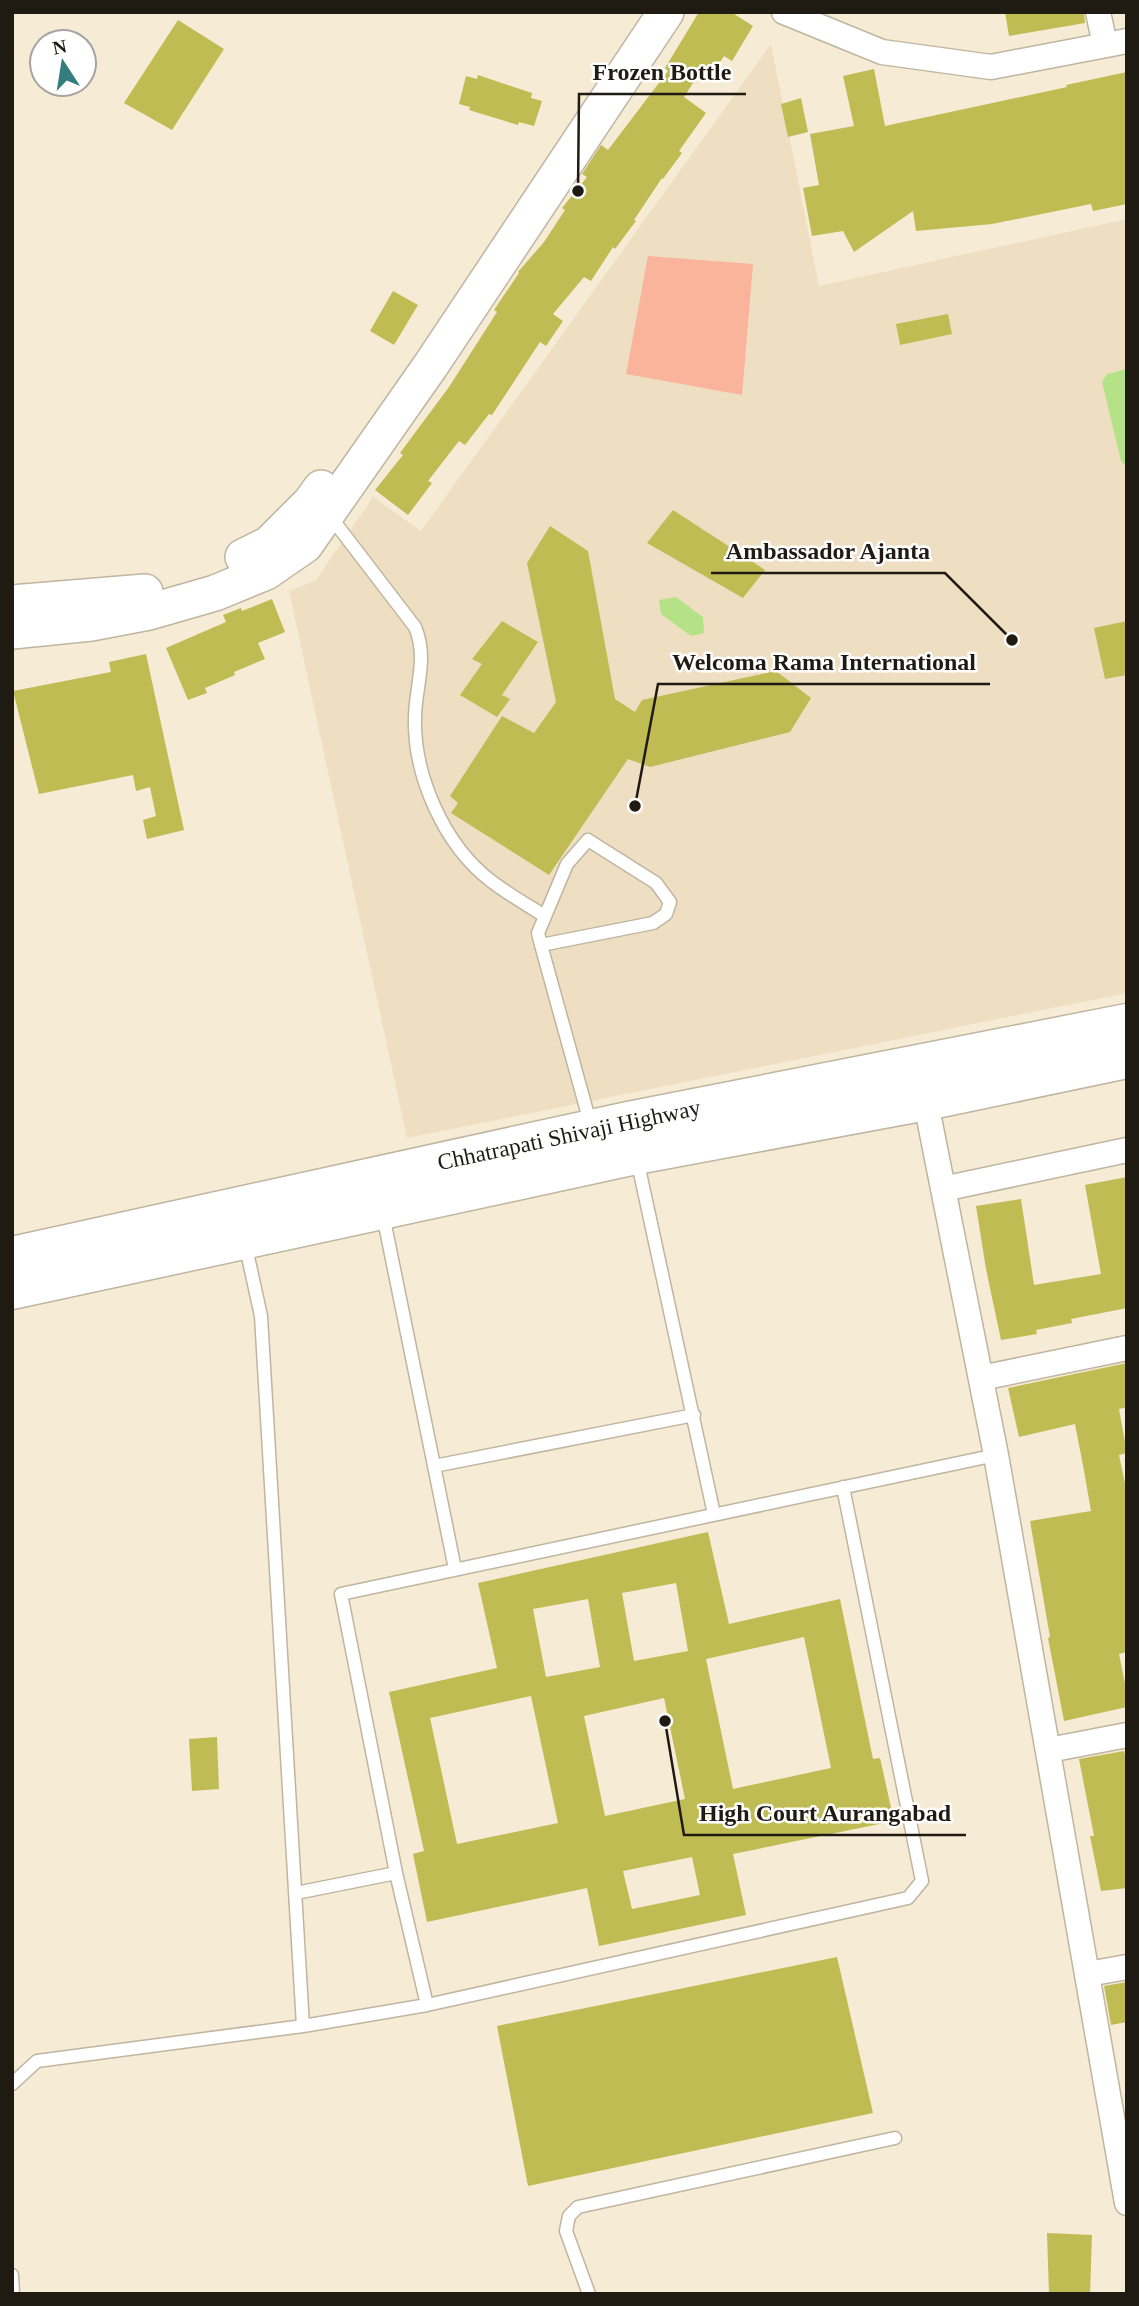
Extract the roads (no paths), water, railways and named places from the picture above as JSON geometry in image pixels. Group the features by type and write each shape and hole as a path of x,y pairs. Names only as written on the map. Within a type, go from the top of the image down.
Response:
{"highway":[{"name":"Chhatrapati Shivaji Highway","path":"12,1290 636,1155 922,1083 1127,1023"},
{"name":"Chhatrapati Shivaji Highway","path":"12,1256 592,1130 922,1083 1127,1059"}],"street":[{"path":"12,603 142,603 215,593 266,572 305,545 642,12"},
{"path":"12,631 91,623 142,603 269,544 311,502 460,303 666,12"},
{"path":"784,12 882,52 991,67 1116,43 1098,12"},
{"path":"922,1083 996,1455 1127,2203"},
{"path":"943,1189 1127,1150"},
{"path":"981,1378 1127,1348"},
{"path":"1049,1750 1127,1735"},
{"path":"1088,1974 1127,1967"}],"lane":[{"path":"327,513 415,627 421,643 422,659 415,719 418,746 425,783 447,830 470,862 491,881 545,916"},
{"path":"541,945 653,923 666,914 670,902 656,883 588,840 567,864 538,933 541,945 592,1130"},
{"path":"636,1155 714,1514"},
{"path":"382,1212 455,1569"},
{"path":"244,1241 261,1316 303,2026"},
{"path":"434,1466 694,1415"},
{"path":"427,2005 396,1873 341,1594 996,1455"},
{"path":"12,2084 37,2061 303,2026 427,2005 908,1898 922,1881 843,1487"},
{"path":"296,1893 396,1873"},
{"path":"589,2294 566,2231 569,2216 578,2207 895,2138"},
{"path":"12,2275 13,2294"}],"place":[{"name":"Frozen Bottle","path":"578,191"},
{"name":"Ambassador Ajanta","path":"1012,640"},
{"name":"Welcoma Rama International","path":"635,806"},
{"name":"High Court Aurangabad","path":"665,1721"}]}
